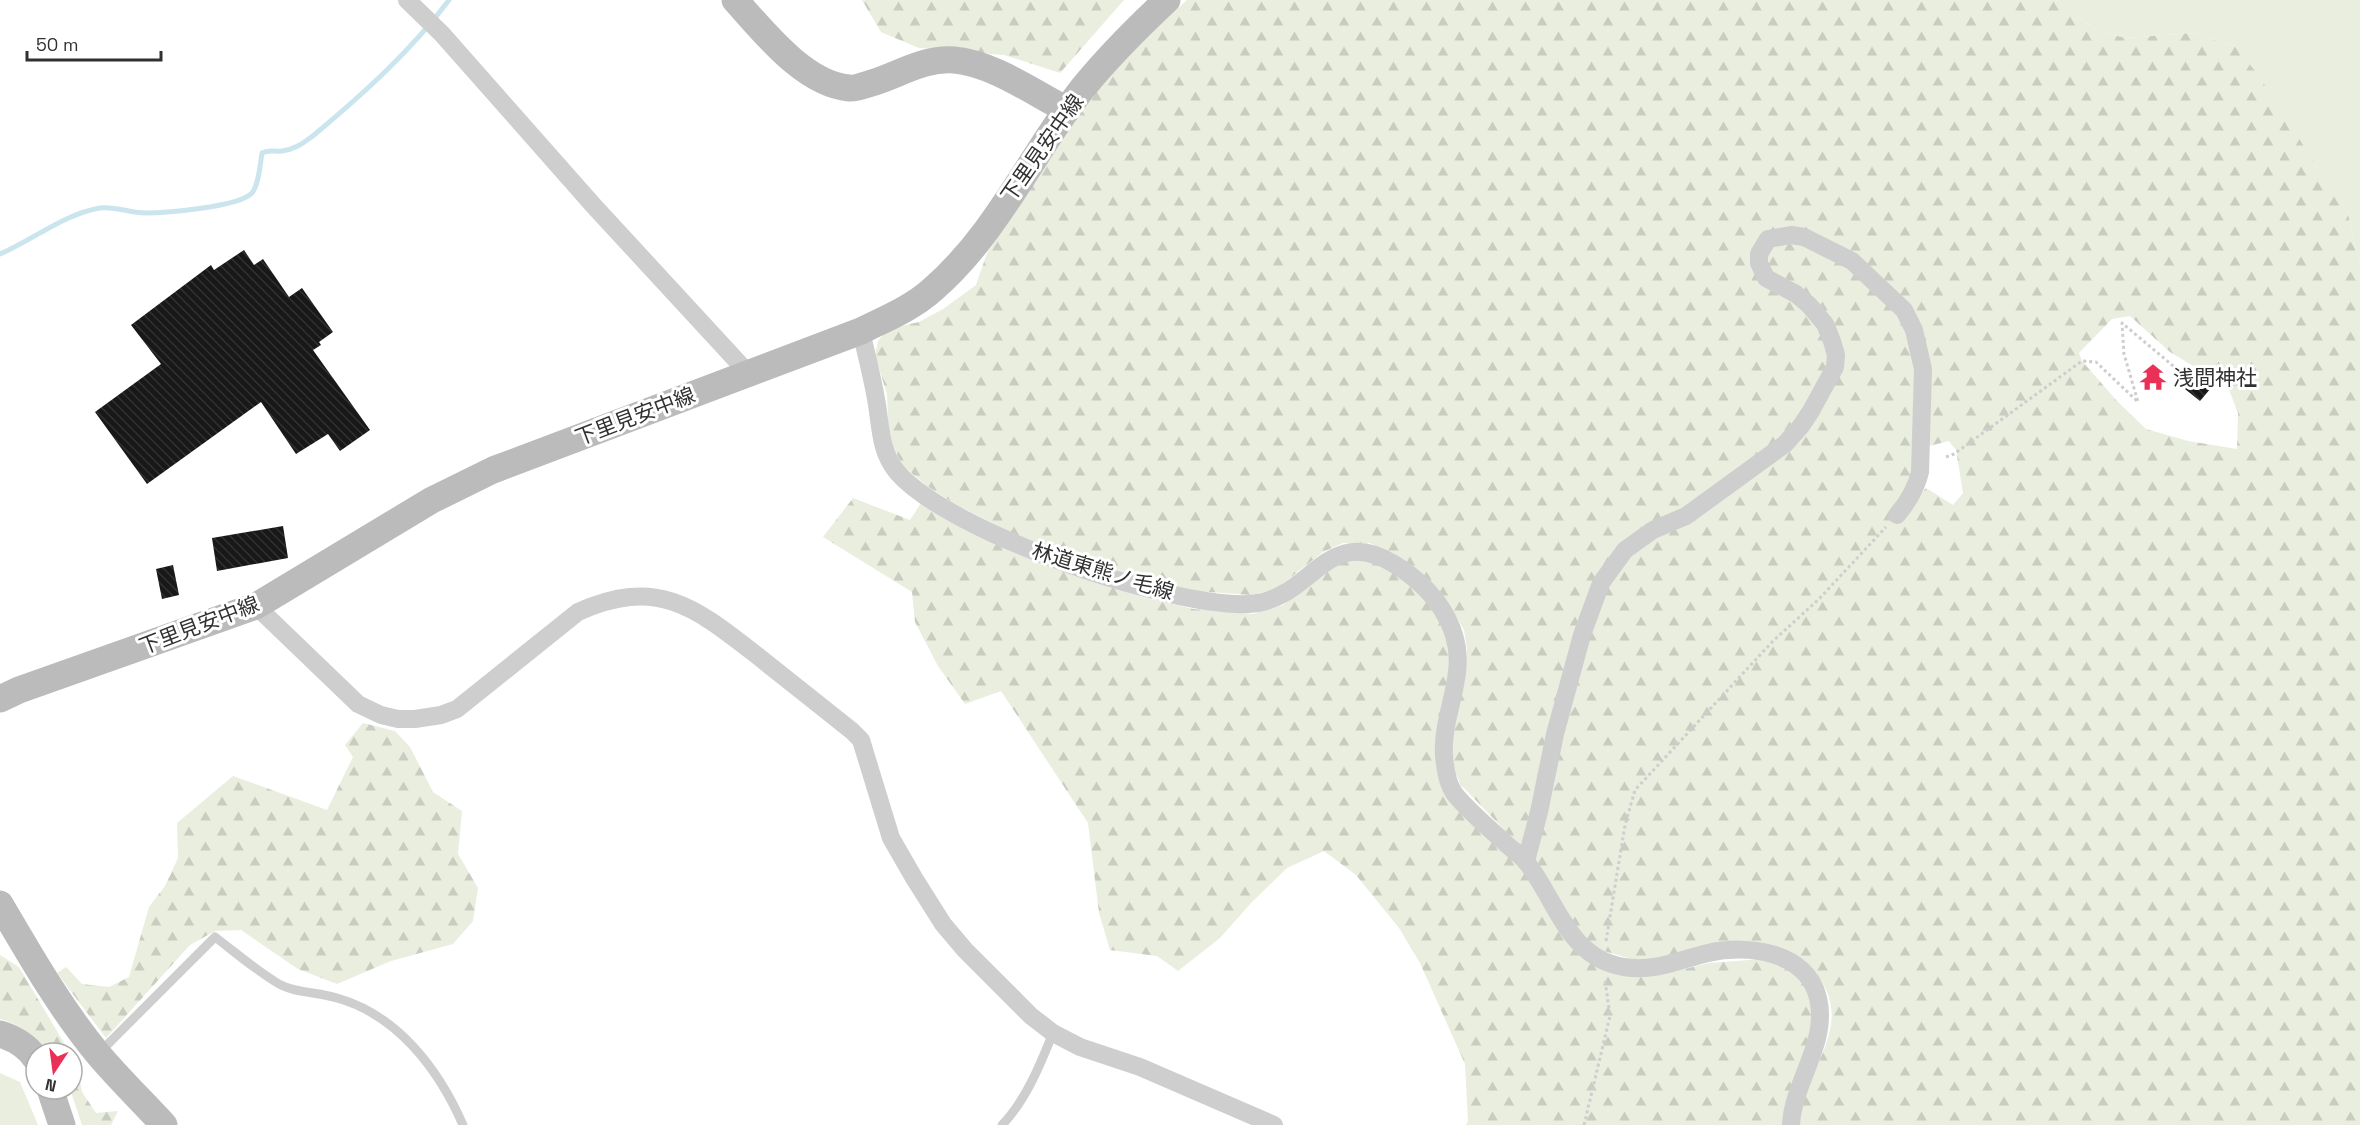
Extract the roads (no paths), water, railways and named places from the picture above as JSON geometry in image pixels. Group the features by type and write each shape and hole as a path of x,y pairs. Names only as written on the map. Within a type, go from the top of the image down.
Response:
{"main road":[{"path":"735,0 764,32 804,70 827,82 850,88 876,82 917,64 954,60 986,68 1067,110"},
{"name":"下里見安中線","path":"0,699 19,690 256,606 432,500 493,470 861,330 897,314 931,291 968,254 1067,110 1130,34 1167,0"},
{"path":"0,904 48,984 98,1054 164,1125"},
{"path":"0,1034 10,1037 24,1047"},
{"path":"54,1101 62,1125"}],"street":[{"path":"407,0 442,34 593,205 748,373"},
{"path":"1526,861 1555,734 1582,635 1601,583 1625,550 1653,530 1686,516 1785,444 1811,411 1835,367 1836,355 1825,324 1809,304 1796,294 1766,278 1761,271 1759,254 1768,239 1791,235 1804,237 1852,261 1904,310 1914,330 1923,369 1920,472 1909,500 1898,515"},
{"name":"林道東熊ノ毛線","path":"861,330 875,394 880,440 898,472 923,494 1009,541 1144,588 1193,598 1251,604 1277,597 1299,585 1327,560 1346,552 1367,551 1396,565 1429,592 1446,613 1455,634 1458,670 1443,742 1445,770 1453,791 1526,861 1560,919 1583,948 1602,959 1621,966 1654,967 1666,967 1710,953 1762,951 1778,955 1797,965 1808,975 1817,992 1821,1011 1819,1035 1794,1103 1791,1125"},
{"path":"256,606 358,704 381,715 398,719 424,718 457,709 578,612 600,602 622,597 668,600 706,616 861,740 891,838 943,924 965,950 1015,999 1053,1033 1080,1047 1140,1067 1274,1125"}],"lane":[{"path":"98,1054 215,938 281,985 338,998 368,1010 392,1027 425,1058 451,1097 463,1125"},
{"path":"1002,1125 1011,1115 1038,1070 1053,1033"}],"waterway":[{"path":"0,254 74,216 100,208 155,213 201,208 244,198 252,193 256,185 262,153 291,149 314,135 386,71 419,37 449,0"}],"place":[{"name":"浅間神社","path":"2153,377"}]}
